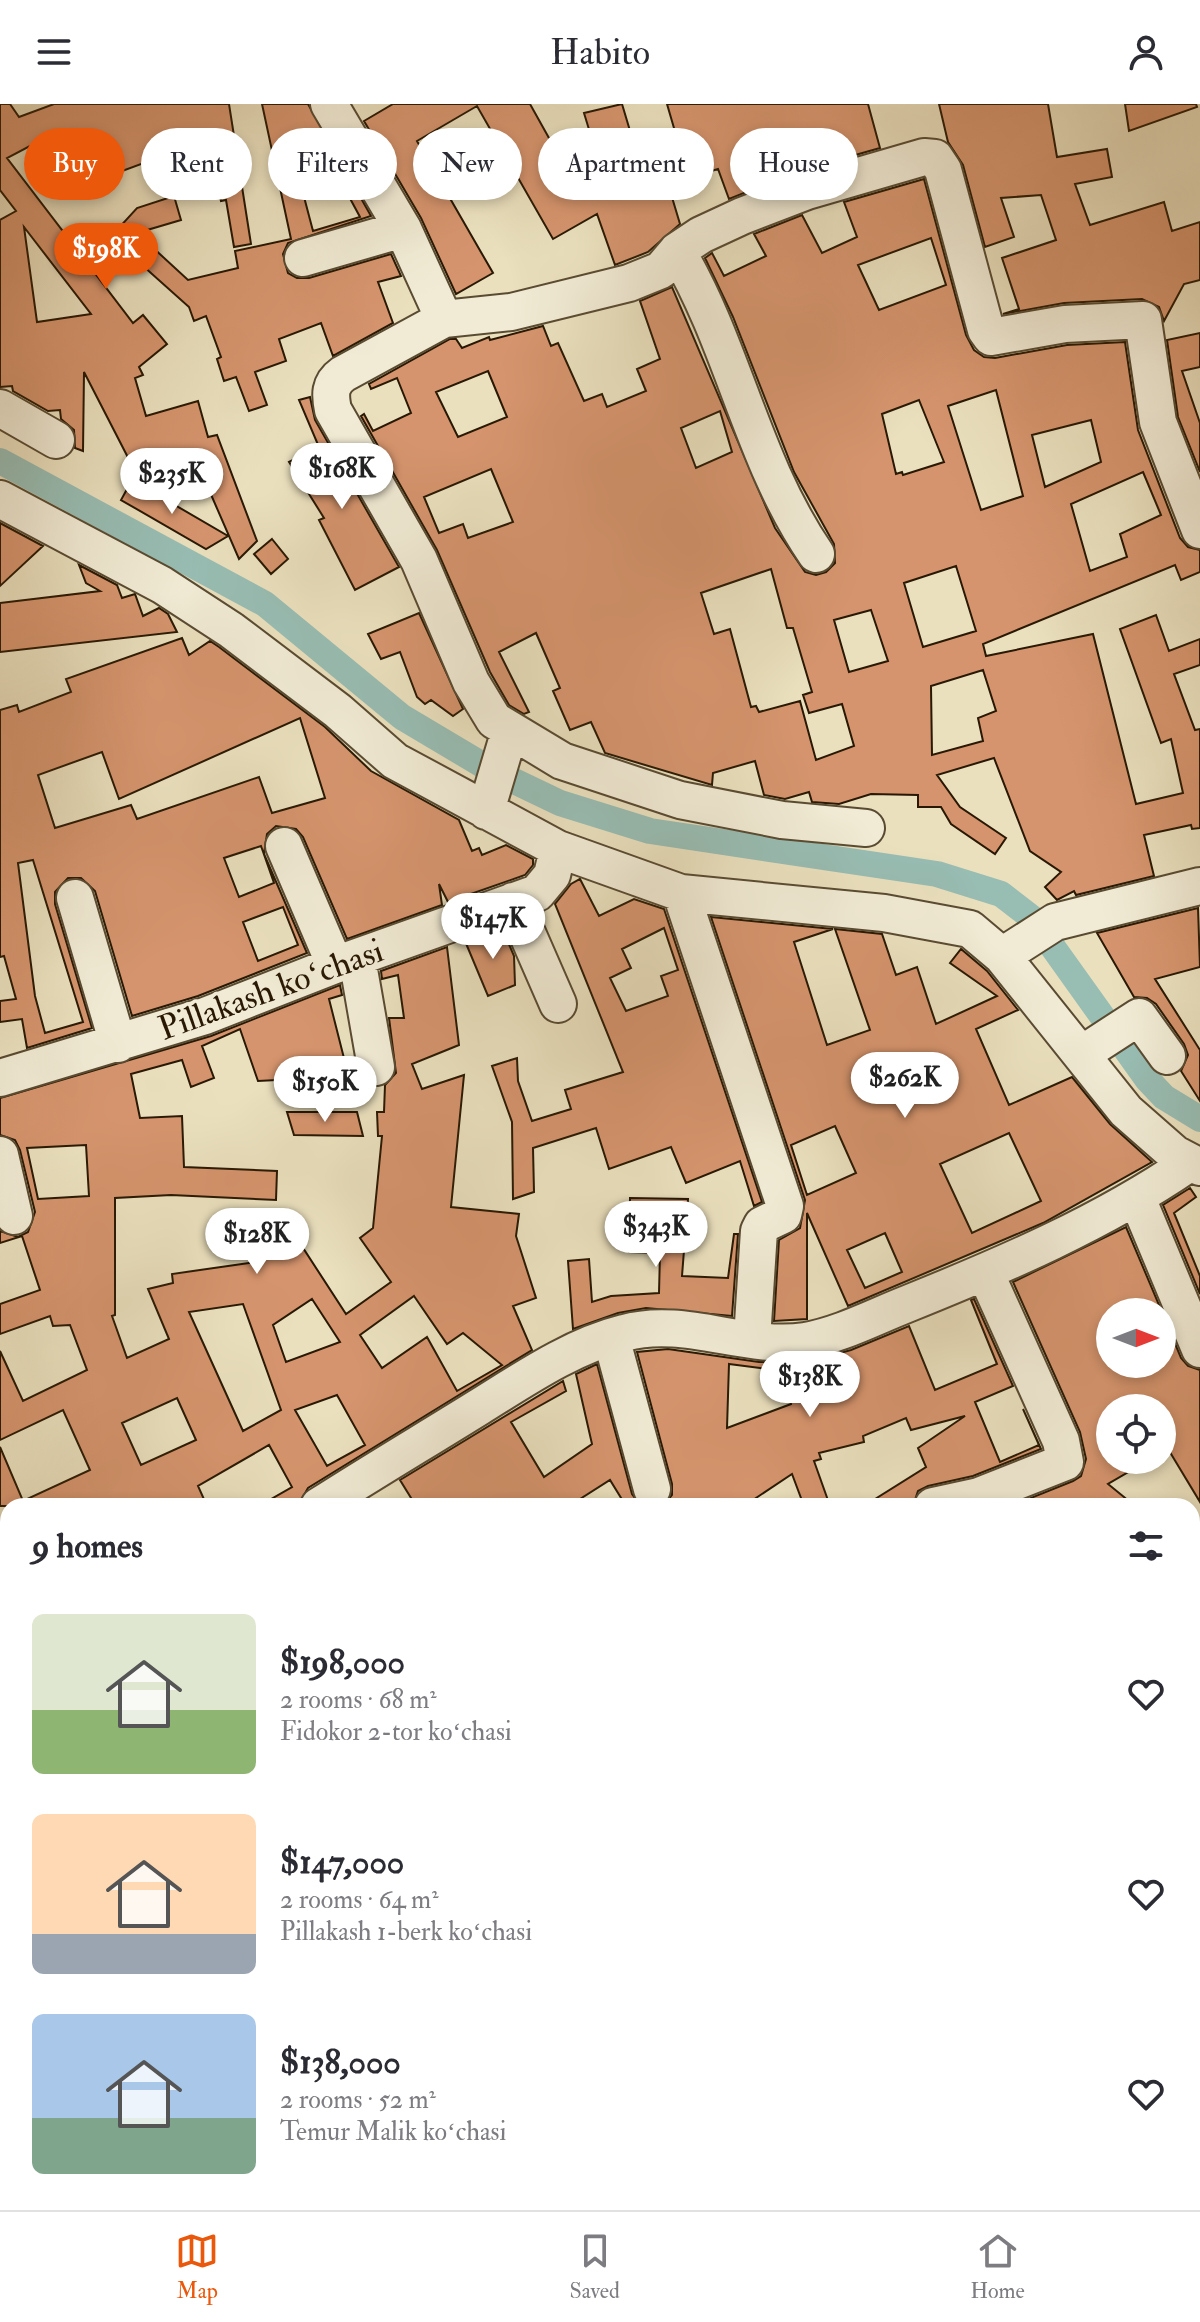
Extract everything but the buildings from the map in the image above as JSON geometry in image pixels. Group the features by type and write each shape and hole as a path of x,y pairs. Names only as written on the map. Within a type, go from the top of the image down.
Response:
{"street":[{"path":"329,104 403,229 444,319"},
{"path":"866,828 782,820 680,800 562,761 509,734 494,720 471,682 419,560 333,410 330,394 334,380 444,319 511,312 629,283 661,270 677,251 701,235 807,191 924,157 935,158 943,170 986,330 991,337 1065,324 1143,320 1158,422 1200,530"},
{"path":"303,258 403,229"},
{"path":"677,251 703,295 750,424 788,509 816,554"},
{"path":"0,408 56,440"},
{"path":"0,499 174,593 231,630 338,711 395,761 489,801 558,849 681,893 947,922 970,929 1010,951 1091,1048 1126,1111 1194,1166 1137,1198 985,1272 833,1334 803,1341 752,1339 669,1329 628,1331 592,1343 514,1385 332,1498"},
{"path":"489,801 509,734"},
{"path":"284,846 346,962 376,1067"},
{"name":"Pillakash koʻchasi","path":"0,1078 205,1016 537,893 552,875 558,849"},
{"path":"1010,951 1055,922 1200,886"},
{"path":"681,893 785,1206 783,1215 762,1225 759,1231 752,1339"},
{"path":"75,898 118,1044"},
{"path":"513,901 558,1004"},
{"path":"1091,1048 1137,1017 1142,1018 1167,1056"},
{"path":"0,1155 14,1216"},
{"path":"1137,1198 1200,1349"},
{"path":"970,1498 1065,1462 1061,1441 985,1272"},
{"path":"611,1337 652,1489"}],"waterway":[{"path":"0,461 265,604 402,717 491,770 560,803 650,831 937,874 1001,894 1032,918 1147,1079 1164,1097 1200,1119"}]}
